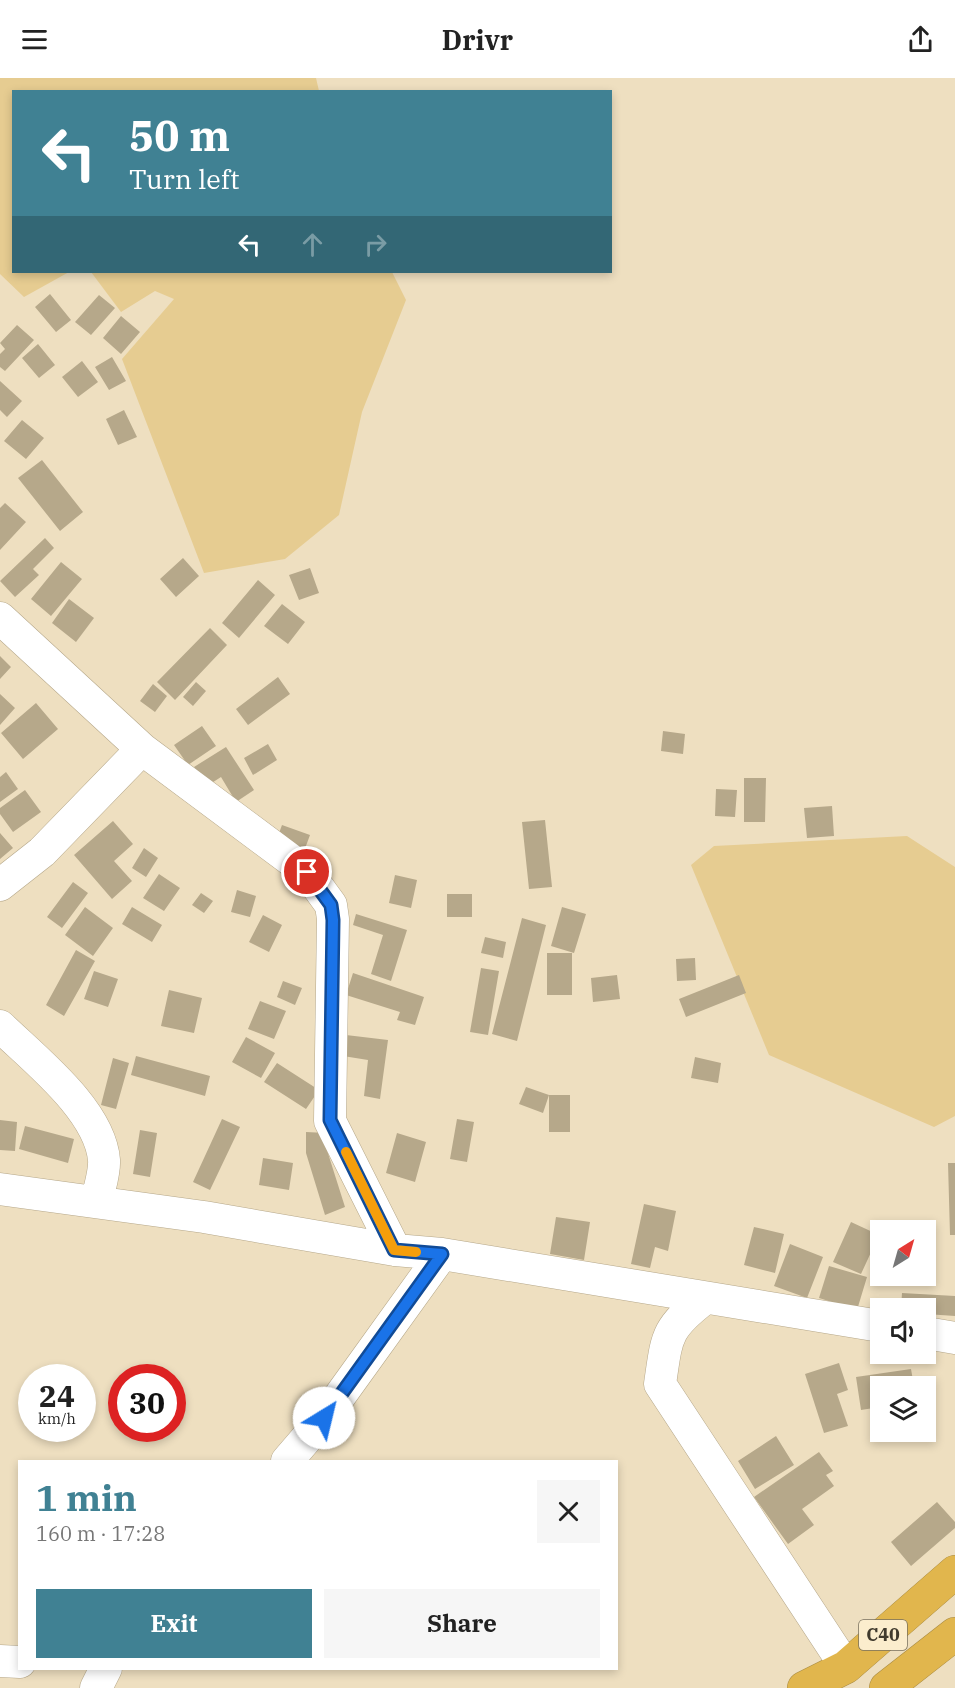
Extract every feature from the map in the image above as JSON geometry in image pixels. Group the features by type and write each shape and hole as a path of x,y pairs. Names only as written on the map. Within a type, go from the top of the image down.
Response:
{"highway":[{"name":"C40","path":"804,1688 846,1667 955,1572"},
{"name":"C40","path":"886,1688 955,1634"}],"street":[{"path":"0,618 142,749 307,872 331,905 333,920 330,1120 394,1250"},
{"path":"0,885 42,852 142,749"},
{"path":"0,1026 69,1095 97,1133 105,1161 97,1201"},
{"path":"0,1189 97,1201 394,1250 442,1254 704,1299 870,1324"},
{"path":"288,1460 324,1418 442,1254"},
{"path":"704,1299 678,1319 666,1342 660,1384 846,1667"},
{"path":"936,1335 955,1338"},
{"path":"0,1660 18,1662"},
{"path":"96,1688 105,1670"}],"shaded area":[{"path":"0,78 316,78 319,90 12,90 12,273 67,273 24,297 0,274"},
{"path":"92,273 392,273 406,300 362,412 339,515 285,559 204,573 122,359 174,299 155,291 121,312"},
{"path":"907,836 955,867 955,1116 934,1127 769,1055 691,865 714,846"}],"building":[{"path":"50,294 71,320 56,332 35,307"},
{"path":"99,295 115,308 91,335 75,322"},
{"path":"121,316 140,332 121,354 103,338"},
{"path":"17,325 34,340 5,371 0,367 0,354 5,349 0,343"},
{"path":"38,344 55,365 39,378 22,358"},
{"path":"112,357 126,381 109,390 95,367"},
{"path":"82,361 98,382 78,397 62,377"},
{"path":"0,381 22,401 7,417 0,410"},
{"path":"124,410 137,437 118,445 106,419"},
{"path":"22,420 44,438 26,459 4,441"},
{"path":"42,460 83,512 60,531 18,478"},
{"path":"5,503 26,522 0,550 0,508"},
{"path":"45,538 54,548 33,569 39,575 15,597 0,581"},
{"path":"183,558 199,576 176,597 160,579"},
{"path":"61,562 82,579 51,616 31,599"},
{"path":"310,568 319,593 299,600 289,575"},
{"path":"258,580 275,595 239,638 222,623"},
{"path":"69,599 94,618 76,642 52,623"},
{"path":"282,604 305,622 288,644 264,626"},
{"path":"210,628 227,645 175,700 157,682"},
{"path":"0,656 11,667 0,679"},
{"path":"278,677 290,694 248,725 236,709"},
{"path":"196,682 206,691 193,706 183,697"},
{"path":"153,684 167,696 155,712 140,701"},
{"path":"0,694 15,708 0,725"},
{"path":"36,703 58,729 23,759 1,733"},
{"path":"202,726 216,746 188,765 174,745"},
{"path":"663,731 685,734 683,754 661,751"},
{"path":"268,744 277,760 253,775 244,758"},
{"path":"226,747 254,790 236,802 221,777 207,786 194,767"},
{"path":"6,772 18,789 0,802 0,777"},
{"path":"744,778 766,778 765,822 744,822"},
{"path":"716,789 737,790 735,817 715,816"},
{"path":"25,790 41,812 13,832 0,814 0,808"},
{"path":"832,806 834,836 807,838 804,808"},
{"path":"545,820 552,887 529,889 522,822"},
{"path":"113,821 133,844 114,861 132,881 112,899 74,855"},
{"path":"282,825 310,835 303,854 275,844"},
{"path":"0,833 13,848 0,859"},
{"path":"144,848 158,858 146,877 132,868"},
{"path":"159,874 180,888 164,911 143,898"},
{"path":"395,875 417,880 411,908 389,903"},
{"path":"73,882 88,893 62,928 47,917"},
{"path":"237,890 256,896 250,917 231,912"},
{"path":"201,893 213,901 204,913 192,905"},
{"path":"447,894 472,894 472,917 447,917"},
{"path":"85,907 113,928 93,956 65,935"},
{"path":"132,907 162,925 152,942 122,924"},
{"path":"562,907 586,914 574,953 551,946"},
{"path":"356,914 407,930 391,981 371,974 383,935 353,925"},
{"path":"263,915 282,925 269,952 249,942"},
{"path":"522,918 546,925 517,1041 492,1034"},
{"path":"485,937 506,942 503,958 481,953"},
{"path":"76,950 95,961 64,1016 46,1005"},
{"path":"547,953 572,953 572,995 547,995"},
{"path":"695,958 696,980 677,981 676,959"},
{"path":"481,968 499,971 488,1035 470,1032"},
{"path":"94,971 118,979 108,1007 84,999"},
{"path":"353,973 424,997 415,1025 397,1020 400,1012 346,995"},
{"path":"617,975 620,999 593,1002 591,978"},
{"path":"739,975 746,993 686,1017 679,999"},
{"path":"283,981 302,988 295,1005 277,997"},
{"path":"169,990 202,998 194,1033 161,1026"},
{"path":"260,1001 286,1011 274,1039 248,1029"},
{"path":"346,1035 388,1040 380,1099 364,1096 368,1060 343,1056"},
{"path":"246,1037 275,1053 261,1078 232,1062"},
{"path":"136,1056 210,1076 205,1096 131,1075"},
{"path":"695,1057 721,1063 718,1083 691,1078"},
{"path":"113,1058 129,1063 116,1109 101,1105"},
{"path":"277,1063 319,1090 306,1109 264,1082"},
{"path":"526,1087 549,1095 543,1113 519,1104"},
{"path":"549,1095 570,1095 570,1132 549,1132"},
{"path":"222,1119 240,1127 210,1190 193,1182"},
{"path":"457,1119 474,1122 467,1162 450,1159"},
{"path":"0,1120 17,1122 15,1151 0,1150"},
{"path":"25,1126 74,1139 68,1163 19,1149"},
{"path":"140,1130 157,1133 150,1177 133,1174"},
{"path":"306,1132 326,1133 326,1147 345,1207 325,1215 306,1153"},
{"path":"397,1133 426,1142 415,1182 386,1173"},
{"path":"263,1158 293,1163 289,1190 259,1185"},
{"path":"948,1163 955,1163 955,1235 950,1235"},
{"path":"644,1204 676,1211 668,1251 655,1247 650,1268 631,1264"},
{"path":"556,1217 590,1222 584,1260 550,1254"},
{"path":"851,1222 870,1231 870,1254 861,1274 833,1262"},
{"path":"754,1227 784,1234 775,1273 744,1265"},
{"path":"790,1244 823,1257 807,1298 774,1286"},
{"path":"829,1266 867,1277 857,1310 819,1298"},
{"path":"902,1293 955,1296 955,1316 936,1315 936,1298 902,1298"},
{"path":"839,1363 848,1390 837,1394 848,1426 824,1433 805,1374"},
{"path":"911,1369 912,1376 870,1376 870,1409 861,1410 856,1377"},
{"path":"776,1436 794,1465 755,1489 738,1461"},
{"path":"819,1452 833,1471 826,1475 834,1486 802,1509 814,1525 788,1544 754,1497"},
{"path":"937,1502 955,1522 955,1528 911,1566 891,1542"}],"slow traffic":[{"path":"346,1152 394,1250 416,1252"}],"route":[{"path":"307,872 331,905 333,920 330,1120 394,1250 442,1254 324,1418"}]}
